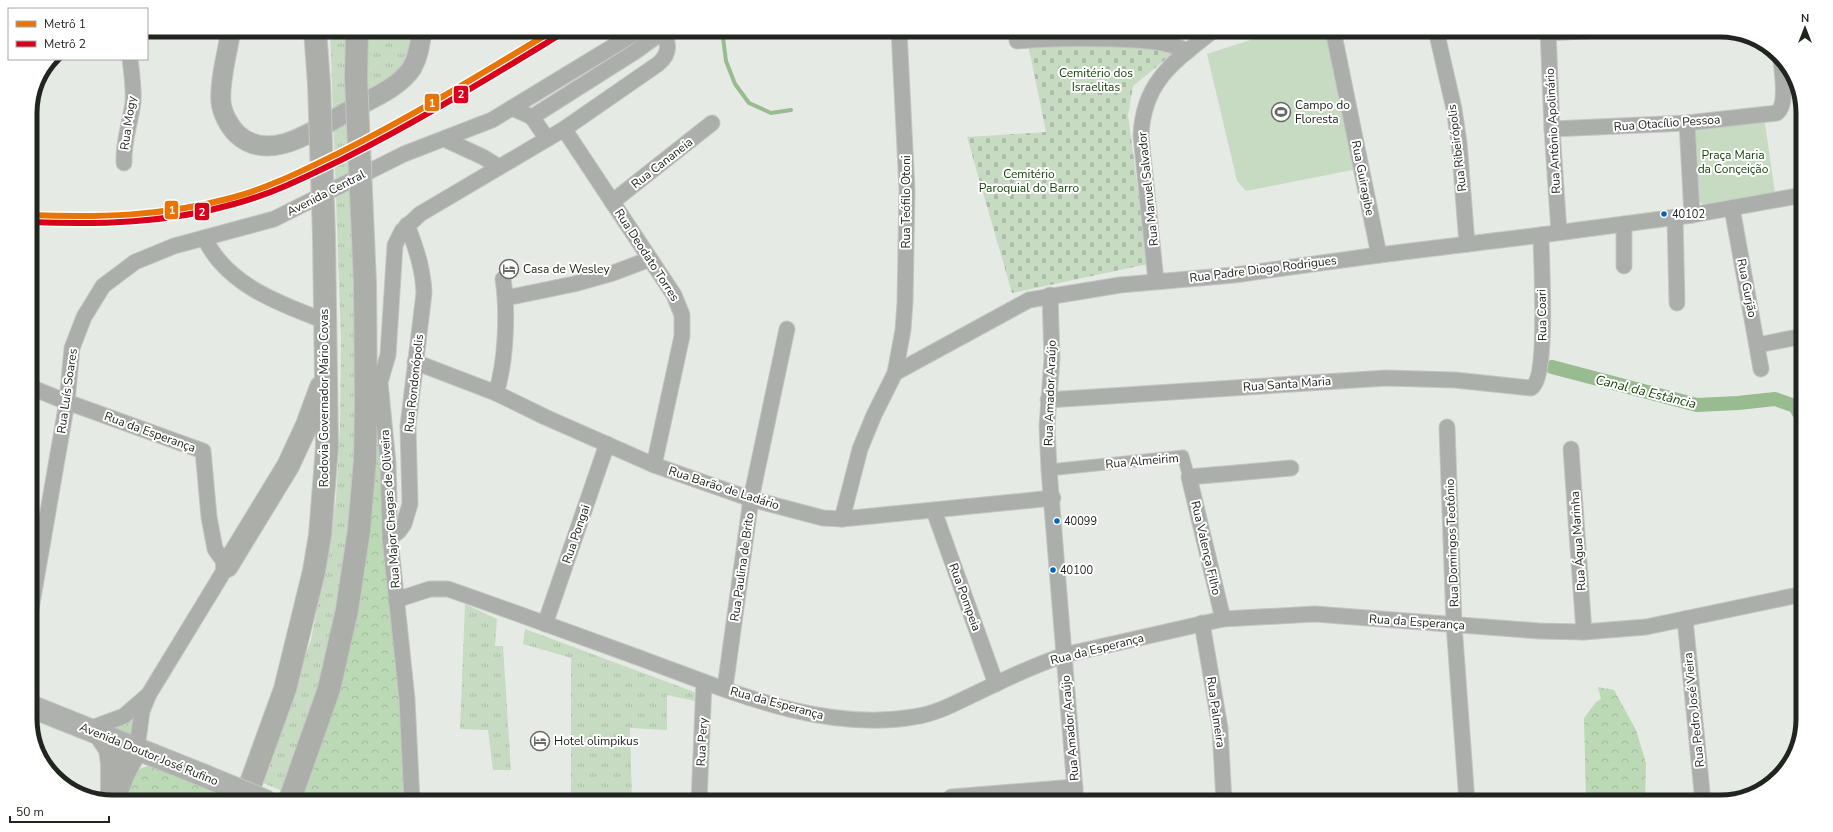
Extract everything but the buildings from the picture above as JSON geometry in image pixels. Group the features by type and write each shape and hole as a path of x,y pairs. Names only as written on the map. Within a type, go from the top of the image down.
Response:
{"highway":[{"name":"Rodovia Governador Mário Covas","path":"247,795 285,689 314,570 321,528 327,447 324,237 319,84 316,37"},
{"path":"291,795 329,689 348,603 359,530 365,460 366,404 365,284 356,78 357,37"},
{"path":"365,284 375,312 380,382"},
{"path":"227,566 288,466 307,425 325,375"},
{"path":"94,731 110,749 113,795"},
{"path":"116,795 124,773 137,748"}],"main road":[{"name":"Avenida Doutor José Rufino","path":"37,709 251,795"}],"street":[{"path":"231,37 220,94 223,113 233,130 242,138 259,144 271,145 287,143 306,135 395,85 412,68 420,48 421,37"},
{"name":"Avenida Central","path":"205,238 274,219 404,154 492,120 629,37"},
{"path":"532,117 654,37"},
{"path":"407,225 420,214 564,130 665,59 668,47 665,37"},
{"name":"Rua Teófilo Otoni","path":"895,373 903,330 905,302 907,190 899,37"},
{"name":"Rua Manuel Salvador","path":"1156,281 1141,136 1142,120 1146,104 1166,70 1205,37"},
{"name":"Rua Guiragibe","path":"1334,37 1379,255"},
{"name":"Rua Ribeirópolis","path":"1438,37 1454,108 1459,142 1467,244"},
{"name":"Rua Antônio Apolinário","path":"1548,37 1552,130 1559,232"},
{"path":"1017,41 1043,38 1146,40 1167,43 1188,51"},
{"name":"Rua Mogy","path":"124,163 124,142 133,103 133,83 130,60"},
{"name":"Rua Otacílio Pessoa","path":"1552,130 1687,122 1774,114 1780,109 1783,100 1781,69"},
{"path":"512,108 532,117 547,139"},
{"path":"1687,122 1692,215"},
{"name":"Rua Cananeia","path":"612,202 712,123"},
{"name":"Rua Deodato Torres","path":"564,130 674,295 682,315 683,324 676,367 654,465"},
{"path":"444,139 483,157 499,167"},
{"name":"Rua Padre Diogo Rodrigues","path":"895,373 1029,300 1156,281 1234,274 1541,236 1559,232 1692,215 1796,196"},
{"name":"Rua Gurjão","path":"1732,208 1758,344 1761,369"},
{"path":"1675,217 1677,303"},
{"path":"1624,224 1624,266"},
{"name":"Rua Rondonópolis","path":"390,538 399,531 404,524 410,504 408,426 422,312 423,273 419,256 407,225"},
{"name":"Rua Major Chagas de Oliveira","path":"407,225 397,238 395,245 388,355 380,382 388,463 390,538 407,699 411,795"},
{"name":"Rua Coari","path":"1526,387 1533,387 1536,382 1542,349 1541,236"},
{"path":"205,238 216,256 242,282 261,294 325,321"},
{"name":"Rua Luís Soares","path":"37,575 67,402 72,348 84,317 103,286 136,262 174,246 205,238"},
{"path":"506,298 574,284 613,273 650,259"},
{"path":"496,393 502,370 506,298 503,279"},
{"name":"Rua Amador Araújo","path":"1050,296 1052,358 1047,426 1049,470 1053,498 1075,795"},
{"name":"Rua Paulina de Brito","path":"725,688 751,499 786,329"},
{"path":"1758,344 1796,337"},
{"name":"Rua Barão de Ladário","path":"415,362 496,393 654,465 751,499 823,518 842,519 1053,498"},
{"path":"842,519 860,449 874,415 895,373"},
{"name":"Rua Santa Maria","path":"1048,400 1386,378 1455,380 1526,387"},
{"name":"Rua da Esperança","path":"37,390 203,451 209,517 216,549 227,566"},
{"name":"Rua Domingos Teotônio","path":"1447,427 1454,624 1466,795"},
{"name":"Rua Pongai","path":"546,624 583,511 607,444"},
{"name":"Rua Água Marinha","path":"1571,449 1584,632"},
{"name":"Rua Almeirim","path":"1049,470 1183,456 1189,477 1291,468"},
{"name":"Rua Valença Filho","path":"1189,477 1223,619"},
{"name":"Rua Pompeia","path":"934,511 996,684"},
{"path":"137,748 142,711 149,694 227,566"},
{"name":"Rua da Esperança","path":"396,600 430,589 443,588 704,682 767,702 820,716 851,720 883,721 914,717 934,712 1040,663 1064,655 1223,619 1314,614 1584,632 1646,627 1796,596"},
{"name":"Rua Pedro José Vieira","path":"1685,619 1702,795"},
{"name":"Rua Palmeira","path":"1202,623 1220,728 1224,795"},
{"name":"Rua Pery","path":"699,795 704,682"},
{"path":"94,731 124,716 149,694"}],"green space":[{"path":"330,37 349,37 361,396 348,573 293,795 258,781 311,640 326,562 336,499 340,427 341,339"},
{"path":"358,37 416,37 409,60 363,102"},
{"name":"Campo do Floresta","path":"1259,37 1328,37 1353,170 1246,191 1237,181 1207,54"},
{"path":"1050,40 1177,50 1133,86 1128,115 1148,264 1012,293 967,137 1046,132 1028,44"},
{"name":"Praça Maria da Conçeição","path":"1765,123 1775,193 1704,205 1698,201 1694,128"},
{"path":"369,323 410,762 406,795 302,795 329,721"},
{"path":"465,604 497,619 495,646 503,646 511,770 493,770 488,730 460,729"},
{"path":"525,629 697,693 695,701 667,695 667,730 630,728 632,795 571,795 571,658 523,644"},
{"path":"1598,687 1614,690 1636,730 1646,763 1645,795 1586,795 1584,718 1596,702 1601,699"},
{"path":"136,712 131,735 112,728"},
{"path":"37,725 41,726 38,735"},
{"path":"155,763 226,795 123,795 137,770"}],"waterway":[{"path":"723,37 726,61 735,84 749,103 771,113 791,110"},
{"name":"Canal da Estância","path":"1552,367 1697,405 1775,399 1795,406 1796,408"}],"metro line":[{"name":"1","path":"37,215 106,216 156,212 206,204 245,194 313,166 394,124 448,94 542,37"},
{"name":"2","path":"37,222 107,223 159,219 209,210 248,200 317,172 398,130 452,100 556,37"}],"place":[{"name":"Campo do Floresta","path":"1281,112"},
{"name":"40102","path":"1664,214"},
{"name":"Casa de Wesley","path":"509,269"},
{"name":"40099","path":"1057,521"},
{"name":"40100","path":"1053,570"},
{"name":"Hotel olimpikus","path":"540,741"}],"park label":[{"name":"Cemitério dos Israelitas","path":"1096,80"},
{"name":"Cemitério Paroquial do Barro","path":"1029,181"}]}
